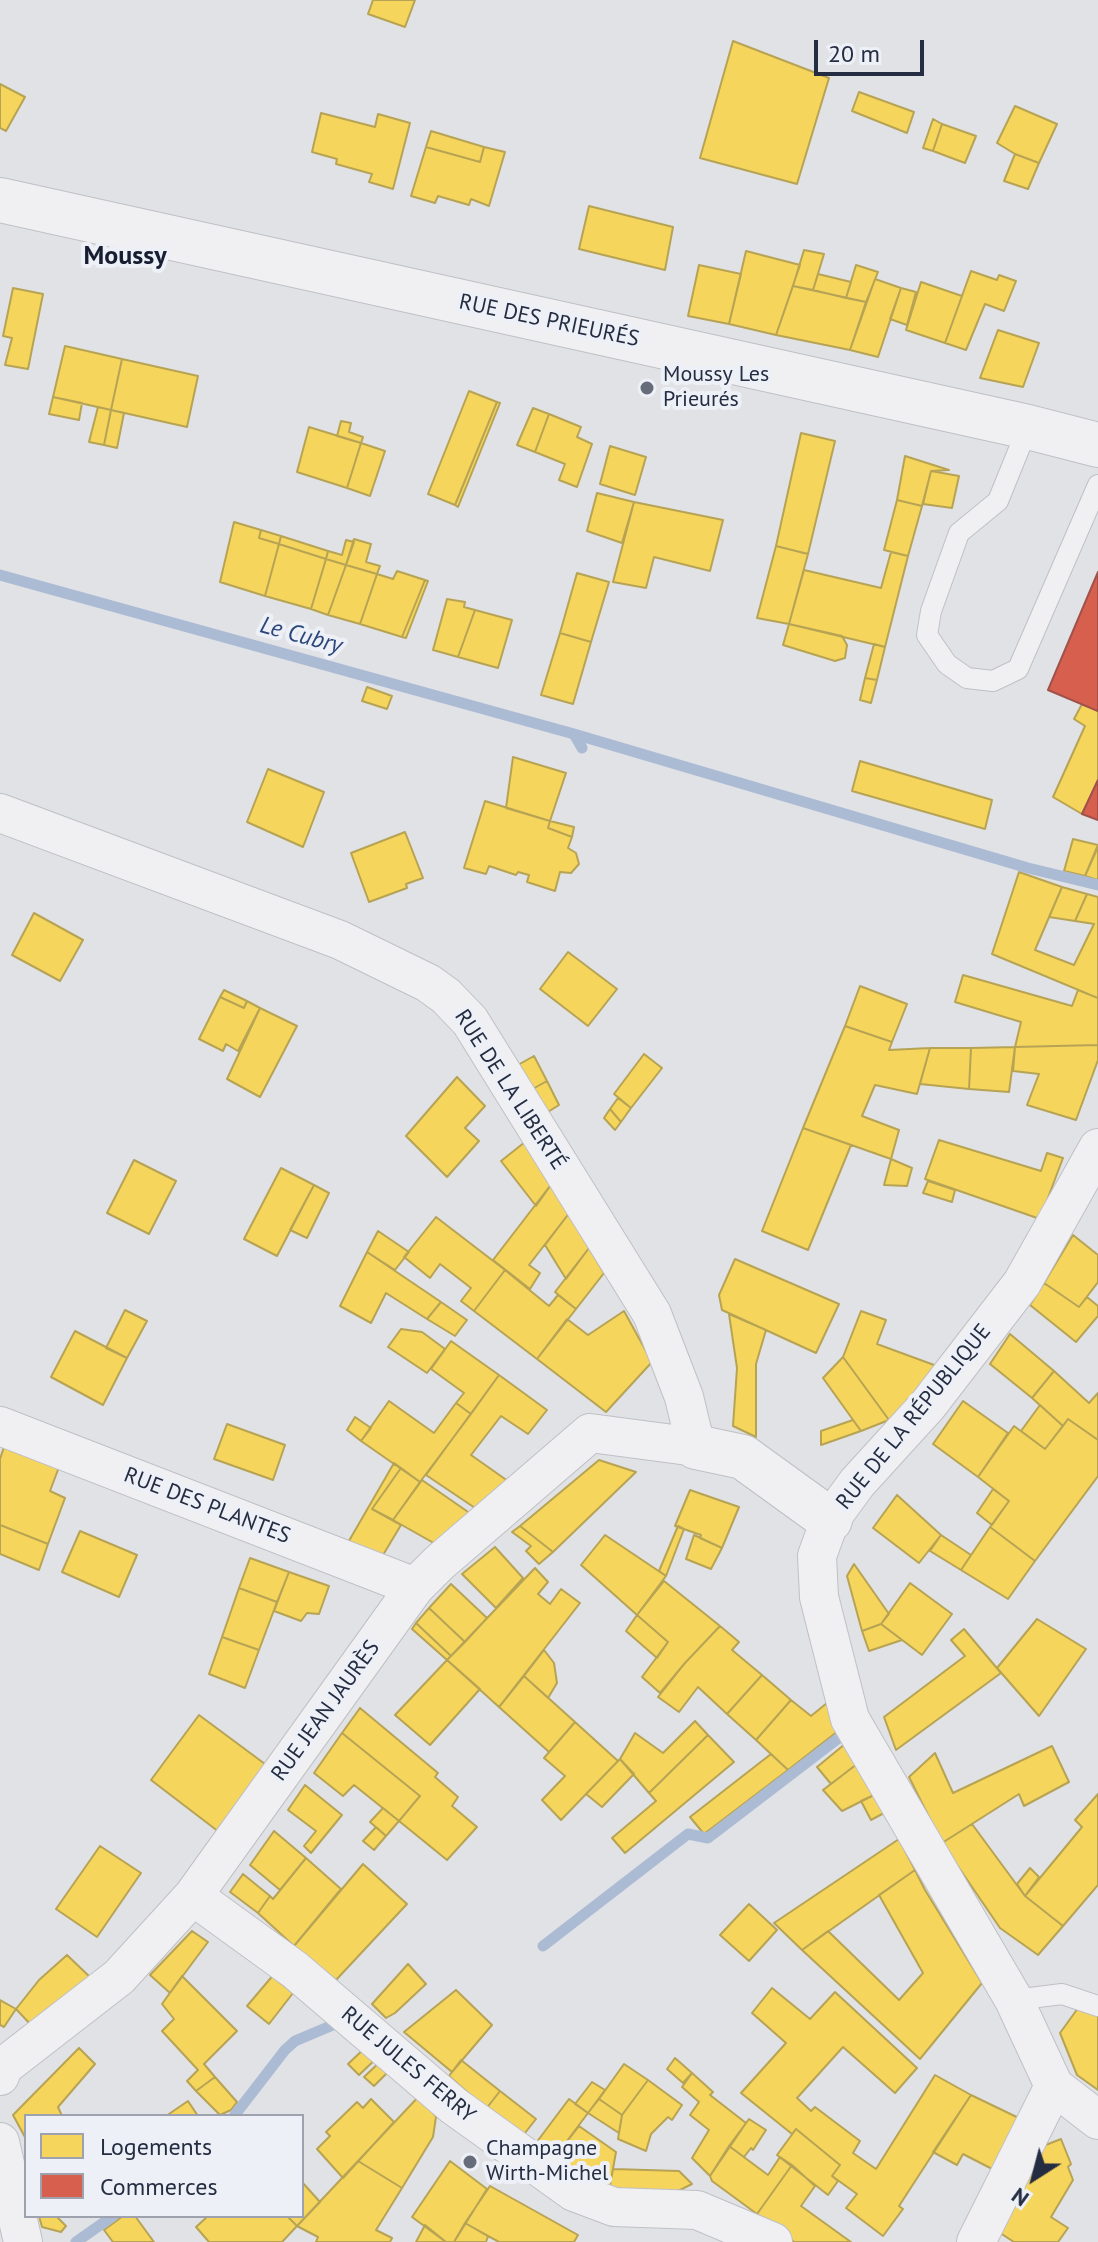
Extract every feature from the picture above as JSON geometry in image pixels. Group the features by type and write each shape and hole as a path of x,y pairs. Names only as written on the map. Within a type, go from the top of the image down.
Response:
{"street":[{"name":"RUE DES PRIEURÉS","path":"0,200 1098,445"},
{"name":"RUE DE LA LIBERTÉ","path":"0,813 340,940 428,983 446,996 470,1021 652,1314 684,1397 696,1447"},
{"name":"RUE DE LA RÉPUBLIQUE","path":"1054,2086 1014,2000 850,1719 819,1597 817,1556 830,1520 857,1483 928,1405 1022,1283 1098,1148"},
{"name":"RUE DES PLANTES","path":"0,1426 415,1587"},
{"name":"RUE JEAN JAURÈS","path":"1,2070 119,1977 193,1896 415,1587 590,1433 696,1447"},
{"path":"696,1447 743,1457 830,1520"},
{"name":"RUE JULES FERRY","path":"193,1896 295,1970 454,2106 574,2192 614,2207 697,2210 773,2242"},
{"path":"976,2242 1054,2086 1098,2120"},
{"path":"0,2142 23,2242"}],"lane":[{"path":"1028,427 998,501 959,533 931,611 927,635 947,664 967,678 993,681 1018,669 1098,485"},
{"path":"1014,2000 1062,1994 1098,2006"}],"building: Logements":[{"path":"373,0 415,0 405,27 368,14"},
{"path":"733,41 829,78 797,184 700,158"},
{"path":"0,84 25,97 6,131 0,128"},
{"path":"859,92 914,112 907,133 852,111"},
{"path":"1015,106 1057,124 1039,163 997,143"},
{"path":"321,113 375,127 378,114 410,123 393,189 369,182 372,174 336,164 337,159 312,152"},
{"path":"933,119 942,124 933,151 923,148"},
{"path":"942,124 976,136 965,163 933,151"},
{"path":"431,131 484,147 480,162 426,147"},
{"path":"426,147 480,162 484,147 505,152 489,206 471,199 469,205 438,196 435,203 411,196"},
{"path":"1015,154 1039,163 1028,189 1004,181"},
{"path":"589,206 673,227 665,270 579,249"},
{"path":"804,250 824,254 813,290 793,286"},
{"path":"746,251 800,265 776,335 729,324"},
{"path":"699,265 741,274 729,324 688,316"},
{"path":"856,265 878,272 866,302 846,298"},
{"path":"971,271 997,280 999,275 1016,281 1004,311 985,304 966,350 945,343"},
{"path":"818,274 851,282 846,298 813,290"},
{"path":"875,279 901,288 878,357 850,350"},
{"path":"921,282 962,296 945,343 906,330"},
{"path":"793,286 866,302 850,350 776,335"},
{"path":"13,288 43,294 28,369 5,365 12,338 3,336"},
{"path":"901,288 916,292 907,325 890,319"},
{"path":"998,330 1039,343 1023,387 980,378"},
{"path":"65,346 122,359 111,410 53,397"},
{"path":"122,359 198,376 187,427 111,410"},
{"path":"469,391 497,402 455,505 428,494"},
{"path":"53,397 82,403 79,420 49,414"},
{"path":"497,402 500,403 458,507 455,505"},
{"path":"98,407 111,410 104,445 89,442"},
{"path":"533,408 549,414 535,452 517,445"},
{"path":"111,410 124,413 117,448 104,445"},
{"path":"549,414 581,427 577,437 592,444 577,487 559,480 565,464 535,452"},
{"path":"341,421 351,423 349,432 363,437 361,443 337,436"},
{"path":"309,427 361,443 347,488 297,472"},
{"path":"801,433 835,441 808,554 776,546"},
{"path":"361,443 385,451 370,496 347,488"},
{"path":"610,446 646,457 635,495 600,484"},
{"path":"905,456 949,470 931,471 922,506 897,500"},
{"path":"931,471 959,476 952,508 923,504"},
{"path":"597,493 634,502 622,543 587,531"},
{"path":"897,500 922,506 908,556 884,550"},
{"path":"634,502 723,520 710,571 654,557 646,588 613,582"},
{"path":"234,522 261,530 259,538 279,544 265,596 220,582"},
{"path":"261,530 281,536 279,544 259,538"},
{"path":"281,536 328,551 326,559 279,544"},
{"path":"354,539 371,544 366,562 380,566 377,574 346,565"},
{"path":"346,540 354,542 346,565 326,559 328,551 342,555"},
{"path":"279,544 326,559 311,609 265,596"},
{"path":"776,546 808,554 789,624 757,618"},
{"path":"891,552 908,556 885,647 789,624 804,570 881,588"},
{"path":"326,559 346,565 328,615 311,609"},
{"path":"346,565 377,574 360,624 328,615"},
{"path":"397,571 425,580 402,637 360,624 377,574 393,579"},
{"path":"577,573 609,582 591,642 560,633"},
{"path":"425,580 428,581 406,638 402,637"},
{"path":"447,599 465,602 464,607 475,610 458,657 433,650"},
{"path":"475,610 512,620 498,668 458,657"},
{"path":"789,624 842,636 847,645 845,658 835,661 783,645"},
{"path":"560,633 591,642 573,704 541,695"},
{"path":"874,644 885,647 877,680 865,678"},
{"path":"865,678 877,680 871,703 860,700"},
{"path":"367,687 392,696 387,709 362,701"},
{"path":"1082,704 1098,711 1098,780 1082,814 1053,797 1085,726 1074,719"},
{"path":"513,757 566,773 550,821 506,808"},
{"path":"860,761 992,800 985,829 852,791"},
{"path":"268,769 324,792 303,847 247,822"},
{"path":"485,801 550,821 548,828 572,837 568,848 576,853 579,864 571,873 560,872 555,891 527,882 529,875 518,872 516,875 489,866 486,874 464,868"},
{"path":"550,821 574,827 572,837 548,828"},
{"path":"405,832 423,878 406,884 407,888 369,902 351,853"},
{"path":"1073,839 1098,845 1085,876 1064,871"},
{"path":"1098,847 1098,880 1085,876"},
{"path":"1019,872 1062,887 1035,950 1074,965 1094,924 1075,921 1087,894 1098,897 1098,998 992,954"},
{"path":"1062,887 1087,894 1075,921 1049,917"},
{"path":"34,913 83,940 60,981 12,955"},
{"path":"568,952 617,989 588,1026 540,989"},
{"path":"963,975 1072,1006 1078,990 1098,998 1098,1045 1015,1047 1021,1022 955,1002"},
{"path":"860,986 907,1004 892,1042 845,1026"},
{"path":"224,990 247,1001 244,1008 220,997"},
{"path":"220,997 244,1008 247,1001 260,1008 238,1051 226,1044 223,1051 199,1039"},
{"path":"260,1008 297,1026 260,1097 227,1079"},
{"path":"845,1026 892,1042 889,1050 930,1048 917,1094 875,1085 862,1116 899,1130 891,1159 803,1128"},
{"path":"1098,1045 1098,1060 1076,1120 1027,1105 1039,1074 1013,1071 1015,1047"},
{"path":"1015,1047 1009,1092 969,1089 971,1048"},
{"path":"930,1048 971,1048 969,1089 920,1084"},
{"path":"644,1054 662,1068 631,1108 614,1094"},
{"path":"534,1056 547,1081 529,1091 516,1066"},
{"path":"457,1077 485,1106 465,1128 479,1141 447,1177 406,1136"},
{"path":"547,1081 559,1105 543,1115 529,1091"},
{"path":"618,1098 631,1108 621,1122 610,1109"},
{"path":"610,1109 621,1122 615,1130 604,1118"},
{"path":"803,1128 851,1145 808,1250 762,1231"},
{"path":"530,1138 553,1182 536,1206 501,1161"},
{"path":"939,1140 1041,1171 1047,1153 1063,1158 1040,1219 925,1179"},
{"path":"891,1159 912,1168 907,1186 884,1185"},
{"path":"134,1160 176,1181 149,1234 107,1213"},
{"path":"281,1168 314,1185 277,1256 244,1239"},
{"path":"928,1181 955,1190 952,1202 923,1193"},
{"path":"553,1182 570,1212 529,1265 540,1273 530,1289 493,1260"},
{"path":"314,1185 329,1193 307,1238 290,1230"},
{"path":"570,1212 589,1248 566,1279 545,1245"},
{"path":"436,1217 505,1270 474,1311 461,1301 471,1288 440,1264 430,1278 404,1257"},
{"path":"378,1231 409,1252 395,1270 367,1252"},
{"path":"1073,1235 1098,1255 1098,1282 1079,1307 1044,1283"},
{"path":"589,1248 604,1273 576,1309 555,1292"},
{"path":"367,1252 441,1302 427,1319 386,1293 371,1323 340,1306"},
{"path":"735,1259 839,1304 816,1353 722,1310 719,1295"},
{"path":"505,1270 549,1306 558,1295 576,1309 537,1359 474,1311"},
{"path":"1044,1283 1079,1307 1087,1297 1098,1306 1098,1316 1076,1342 1030,1305"},
{"path":"441,1302 467,1320 455,1336 427,1319"},
{"path":"125,1310 147,1321 127,1358 106,1348"},
{"path":"624,1311 652,1362 606,1412 537,1359 567,1319 588,1335"},
{"path":"861,1311 886,1320 877,1344 945,1369 889,1420 843,1357"},
{"path":"729,1314 766,1330 756,1364 756,1437 733,1426 737,1368"},
{"path":"401,1329 422,1332 445,1349 427,1373 388,1347"},
{"path":"75,1331 127,1358 103,1405 51,1377"},
{"path":"1010,1334 1054,1371 1032,1398 990,1364"},
{"path":"451,1341 499,1375 471,1414 456,1403 464,1393 431,1369"},
{"path":"843,1357 889,1420 861,1431 823,1378"},
{"path":"1054,1371 1089,1403 1098,1393 1098,1440 1068,1419 1063,1426 1032,1398"},
{"path":"499,1375 547,1410 528,1434 501,1416 471,1455 515,1486 484,1514 426,1475"},
{"path":"389,1401 434,1433 456,1403 471,1414 420,1482 361,1441"},
{"path":"963,1401 1008,1433 978,1477 933,1444"},
{"path":"1040,1405 1063,1426 1045,1449 1021,1431"},
{"path":"355,1417 371,1428 361,1441 347,1430"},
{"path":"1068,1419 1098,1440 1098,1476 1035,1561 990,1527 1009,1501 978,1477 1014,1426 1045,1449"},
{"path":"853,1420 861,1431 821,1445 821,1431"},
{"path":"227,1424 285,1445 273,1480 214,1459"},
{"path":"4,1447 59,1467 50,1491 65,1498 48,1544 0,1525 0,1459"},
{"path":"599,1460 636,1472 553,1552 520,1526"},
{"path":"394,1463 401,1468 372,1509 401,1525 380,1560 346,1546"},
{"path":"401,1468 420,1482 393,1520 372,1509"},
{"path":"422,1480 471,1514 439,1546 393,1520"},
{"path":"993,1489 1009,1501 992,1525 977,1513"},
{"path":"690,1490 739,1507 722,1548 700,1538 701,1535 675,1526"},
{"path":"897,1495 941,1535 919,1563 873,1528"},
{"path":"0,1525 48,1544 39,1570 0,1554"},
{"path":"520,1526 553,1552 539,1564 526,1551 531,1546 512,1532"},
{"path":"678,1526 684,1529 666,1576 659,1571"},
{"path":"990,1527 1035,1561 1008,1599 961,1570"},
{"path":"80,1531 137,1555 119,1597 62,1572"},
{"path":"605,1535 666,1576 637,1615 581,1565"},
{"path":"694,1535 722,1548 711,1569 686,1559"},
{"path":"941,1535 971,1555 961,1570 930,1551"},
{"path":"495,1547 523,1578 496,1608 462,1574"},
{"path":"250,1558 289,1572 277,1602 239,1588"},
{"path":"854,1564 889,1614 881,1624 862,1631 847,1576"},
{"path":"535,1568 548,1582 538,1594 550,1604 561,1589 580,1603 499,1707 447,1660"},
{"path":"289,1572 329,1586 319,1614 307,1613 301,1621 274,1611"},
{"path":"664,1581 720,1626 660,1693 642,1677 668,1642 637,1615"},
{"path":"910,1583 952,1614 922,1655 881,1624"},
{"path":"451,1584 487,1618 465,1642 429,1608"},
{"path":"239,1588 277,1602 259,1650 222,1637"},
{"path":"429,1608 465,1642 451,1656 416,1623"},
{"path":"637,1615 668,1642 657,1658 626,1631"},
{"path":"1037,1619 1086,1649 1039,1716 997,1668"},
{"path":"416,1623 451,1656 447,1660 412,1629"},
{"path":"881,1624 902,1640 869,1651 862,1631"},
{"path":"720,1626 739,1642 732,1650 762,1675 727,1714 698,1687 679,1712 658,1697"},
{"path":"964,1629 1001,1673 896,1750 884,1717 965,1656 951,1640"},
{"path":"222,1637 259,1650 245,1688 209,1674"},
{"path":"544,1650 554,1663 557,1683 548,1698 524,1676"},
{"path":"447,1660 480,1689 430,1745 395,1715"},
{"path":"762,1675 791,1700 756,1740 727,1714"},
{"path":"524,1676 575,1722 549,1752 499,1707"},
{"path":"791,1700 811,1716 827,1703 838,1731 788,1770 756,1740"},
{"path":"360,1708 438,1773 435,1777 458,1797 452,1806 477,1827 447,1860 399,1821 420,1796 342,1733"},
{"path":"199,1715 269,1767 219,1832 151,1780"},
{"path":"695,1721 708,1735 649,1793 620,1759 635,1733 663,1753"},
{"path":"575,1722 618,1761 561,1820 542,1800 565,1776 544,1758"},
{"path":"342,1733 420,1796 399,1821 354,1785 343,1796 314,1773"},
{"path":"708,1735 734,1762 625,1853 612,1838 656,1801 649,1793"},
{"path":"845,1744 857,1764 831,1784 817,1767"},
{"path":"1052,1746 1069,1782 1024,1806 1019,1794 942,1843 909,1777 935,1753 953,1793"},
{"path":"771,1754 788,1770 704,1834 690,1817"},
{"path":"620,1759 634,1774 602,1807 586,1794"},
{"path":"857,1764 874,1795 842,1811 823,1790"},
{"path":"305,1785 342,1815 311,1853 304,1846 316,1831 288,1810"},
{"path":"1098,1794 1098,1885 1063,1926 1025,1896 1082,1827 1075,1820"},
{"path":"874,1795 884,1813 871,1820 861,1801"},
{"path":"383,1808 399,1821 386,1836 370,1822"},
{"path":"972,1824 1025,1896 1063,1926 1038,1955 1000,1928 942,1843"},
{"path":"376,1827 386,1836 374,1850 363,1841"},
{"path":"274,1831 306,1858 280,1890 250,1865"},
{"path":"899,1839 915,1870 802,1950 774,1923"},
{"path":"100,1846 141,1873 97,1937 56,1909"},
{"path":"306,1858 341,1889 294,1946 258,1913"},
{"path":"363,1864 407,1904 336,1980 294,1946"},
{"path":"1030,1868 1039,1877 1025,1896 1017,1884"},
{"path":"915,1870 982,1983 920,2059 802,1950 828,1931 899,2000 923,1973 879,1895"},
{"path":"243,1874 270,1896 258,1913 230,1892"},
{"path":"749,1904 777,1930 749,1961 720,1935"},
{"path":"192,1931 208,1942 170,1993 150,1975"},
{"path":"67,1955 91,1978 32,2026 16,2009 39,1980"},
{"path":"408,1964 426,1984 386,2018 372,2004"},
{"path":"275,1973 277,1980 293,1993 269,2024 247,2006"},
{"path":"182,1976 237,2031 204,2064 215,2077 196,2091 187,2081 198,2070 162,2031 174,2019 162,2004"},
{"path":"772,1988 810,2019 835,1992 917,2068 895,2093 843,2047 797,2098 811,2111 815,2107 860,2141 853,2153 876,2169 935,2075 971,2095 899,2206 903,2209 883,2236 846,2208 857,2194 832,2176 840,2165 796,2129 792,2134 741,2093 786,2043 752,2013"},
{"path":"456,1990 492,2025 452,2072 404,2032"},
{"path":"0,2000 16,2009 4,2027 0,2025"},
{"path":"1081,2004 1098,2016 1098,2090 1077,2075 1060,2033"},
{"path":"369,2044 381,2054 359,2075 348,2064"},
{"path":"79,2048 95,2064 58,2107 61,2114 24,2114 24,2135 13,2115"},
{"path":"385,2057 395,2065 374,2086 364,2077"},
{"path":"675,2058 692,2073 683,2083 667,2069"},
{"path":"461,2060 500,2091 486,2109 449,2076"},
{"path":"624,2064 648,2080 622,2115 599,2099"},
{"path":"692,2073 713,2092 710,2095 746,2123 710,2176 692,2158 709,2130 690,2115 699,2102 682,2087"},
{"path":"215,2077 237,2102 231,2110 219,2114 196,2091"},
{"path":"648,2080 682,2105 672,2120 668,2117 651,2134 646,2151 618,2139 622,2115"},
{"path":"592,2082 605,2090 588,2113 575,2104"},
{"path":"500,2091 536,2119 521,2138 486,2109"},
{"path":"421,2094 436,2117 433,2137 402,2188 358,2161"},
{"path":"971,2095 1025,2121 1000,2173 963,2154 957,2165 933,2152"},
{"path":"371,2099 394,2122 343,2178 317,2149 330,2136 326,2132 357,2102 363,2108"},
{"path":"569,2099 588,2113 555,2157 536,2143"},
{"path":"599,2099 622,2115 619,2133 588,2113"},
{"path":"188,2101 197,2114 169,2114"},
{"path":"749,2119 766,2130 753,2150 751,2148 744,2157 729,2146"},
{"path":"579,2126 616,2152 607,2202 555,2157"},
{"path":"796,2129 840,2165 832,2176 838,2181 828,2195 777,2155"},
{"path":"1061,2139 1071,2164 1068,2167 1073,2180 1051,2217 1068,2228 1058,2242 1014,2242 994,2229 1043,2146"},
{"path":"729,2146 768,2175 780,2157 792,2165 757,2214 712,2181 710,2176"},
{"path":"358,2161 402,2188 376,2230 392,2238 390,2242 316,2242 318,2237 297,2226"},
{"path":"450,2161 487,2189 454,2242 446,2242 412,2217"},
{"path":"792,2165 815,2186 801,2206 851,2242 794,2242 757,2214"},
{"path":"613,2169 679,2171 692,2184 648,2206 607,2202"},
{"path":"304,2184 320,2202 297,2226 289,2218 304,2218"},
{"path":"490,2186 578,2235 574,2242 499,2242 465,2223"},
{"path":"40,2218 58,2218 66,2226 61,2232 42,2227"},
{"path":"120,2218 136,2218 154,2242 113,2242 104,2230"},
{"path":"206,2218 289,2218 297,2226 282,2242 209,2242 196,2227"},
{"path":"465,2223 488,2236 486,2242 454,2242"},
{"path":"425,2225 446,2242 416,2242"}],"building: Commerces":[{"path":"1098,572 1098,711 1048,690"},
{"path":"1098,780 1098,820 1082,814"}],"waterway":[{"name":"Le Cubry","path":"0,575 574,734 1028,868 1098,885"},
{"name":"Le Cubry","path":"574,734 582,748"},
{"path":"543,1946 688,1834 708,1838 844,1734"},
{"path":"236,2114 295,2041 340,2022"},
{"path":"76,2242 110,2218"}],"place":[{"name":"Moussy Les Prieurés","path":"647,388"},
{"name":"Champagne Wirth-Michel","path":"470,2162"}],"district":[{"name":"Moussy","path":"125,257"}]}
